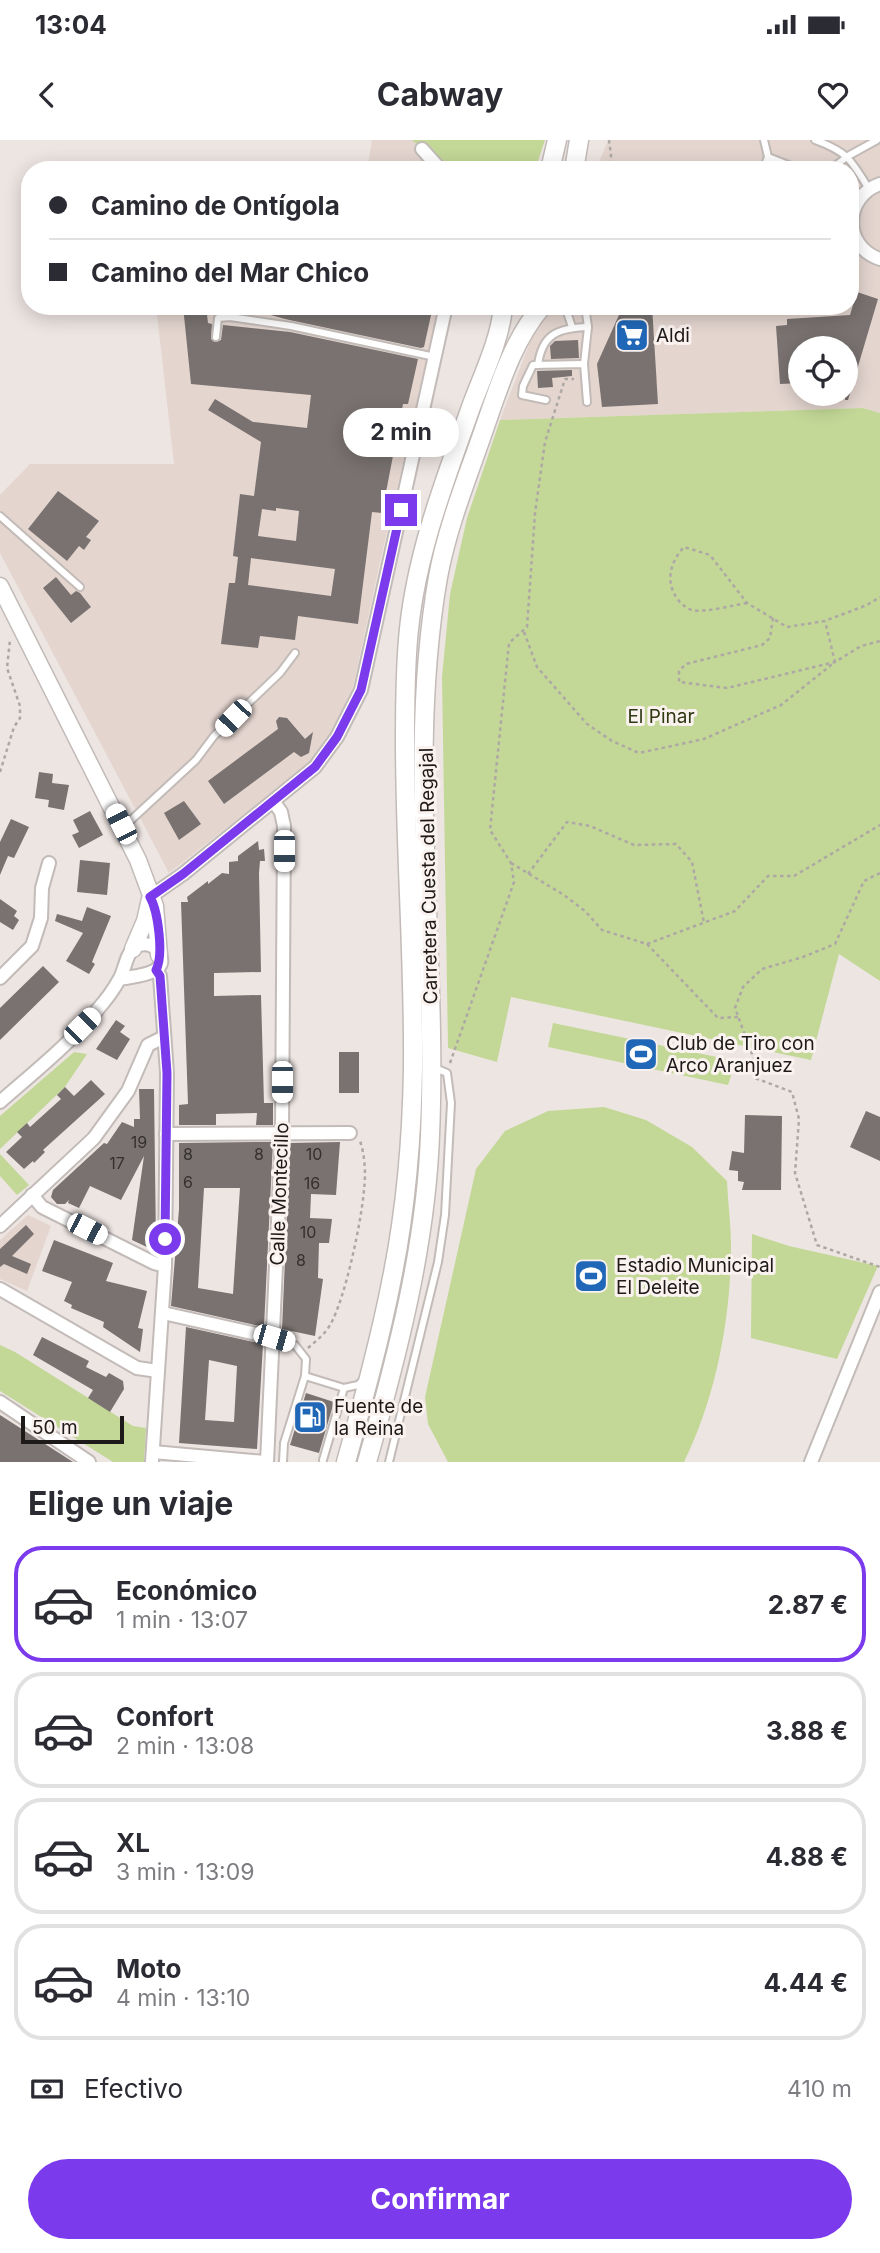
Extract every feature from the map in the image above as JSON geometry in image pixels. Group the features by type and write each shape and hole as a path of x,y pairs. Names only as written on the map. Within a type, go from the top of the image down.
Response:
{"main road":[{"path":"552,161 557,140"},
{"path":"576,161 579,140"},
{"name":"Carretera Cuesta del Regajal","path":"346,1462 393,1275 410,1138 413,1064 405,788 405,674 409,628 418,569 435,507 502,315"},
{"name":"Carretera Cuesta del Regajal","path":"367,1462 401,1335 420,1231 440,1070 425,787 427,665 437,585 454,512 511,356 535,315"}],"street":[{"path":"422,149 433,161"},
{"path":"859,199 875,187"},
{"path":"859,244 864,250"},
{"path":"859,249 880,259"},
{"path":"0,1102 98,1010 120,979 145,921 150,897 183,874 315,767 337,737 361,690 444,315"},
{"path":"0,586 121,824 155,905 167,1073 163,1313 153,1457 266,1462"},
{"name":"Calle Montecillo","path":"266,1462 282,1135 284,826 281,812 274,802"},
{"path":"0,978 32,946 41,918 42,888 49,863"},
{"path":"131,954 142,944 148,944 153,946 158,962"},
{"path":"131,954 132,970 142,975"},
{"path":"120,979 147,975 158,962"},
{"path":"0,1226 103,1128 128,1091 148,1045 164,1037"},
{"path":"166,1134 350,1133"},
{"path":"32,1195 42,1207 164,1266"},
{"path":"0,1289 137,1368 158,1371"},
{"path":"811,1462 880,1292"},
{"path":"163,1313 274,1338"},
{"path":"0,1402 89,1462"}],"lane":[{"path":"764,140 767,161"},
{"path":"815,140 838,149 852,161"},
{"path":"842,161 877,140"},
{"path":"768,157 778,161"},
{"path":"859,169 875,187"},
{"path":"569,315 572,327"},
{"path":"586,315 584,364 587,402"},
{"path":"216,337 218,318 230,317 291,326 436,357"},
{"path":"538,365 540,350 547,338 555,332 572,327 587,327"},
{"path":"545,400 522,396 523,386 533,365 584,364"},
{"path":"0,516 80,587"},
{"path":"121,824 131,820 196,760 214,736 280,673 295,653"},
{"path":"389,1462 438,1262 445,1215 451,1103 440,1070"},
{"path":"273,1462 284,1462 284,1443 305,1376 306,1359 295,1345 274,1338"},
{"path":"305,1376 344,1388 358,1385 370,1375"},
{"path":"324,1461 344,1388"}],"path":[{"path":"609,140 611,161"},
{"path":"440,1070 514,882 511,863 490,830 509,643 527,627 545,442 565,379 585,378"},
{"path":"747,603 693,611 684,607 671,591 670,571 676,555 684,547 710,555 747,603 787,627 825,621 867,605 880,597"},
{"path":"773,618 770,638 762,645 686,664 679,671 679,682 727,688 835,662"},
{"path":"825,621 835,662"},
{"path":"0,772 14,727 20,718 20,706 7,668 10,639 23,629"},
{"path":"524,632 537,667 587,724 612,741 639,753 704,740 780,705 835,662 861,646 880,640"},
{"path":"528,874 567,822 590,826 634,845 676,844 692,862 704,923"},
{"path":"647,944 735,911 768,876 794,876 880,825"},
{"path":"511,863 564,895 585,911 602,930 647,944 718,1018 738,1017"},
{"path":"880,873 864,881 835,944 762,969 743,987 735,1008 752,1054 755,1078 792,1092 799,1119 795,1173 817,1245 880,1268"},
{"path":"302,1351 319,1339 330,1325 340,1303 355,1237 364,1188 363,1149 358,1137 350,1133"}],"shaded area":[{"path":"372,140 507,140 504,161 368,161"},
{"path":"608,140 880,140 880,413 863,408 500,420 541,315 859,315 859,161 600,161"},
{"path":"157,315 438,315 353,687 331,734 313,760 169,873 0,553 0,495 30,464 174,464"},
{"path":"28,1215 51,1226 27,1291 0,1279 0,1240"}],"green space":[{"path":"412,140 545,140 538,161 439,161"},
{"name":"El Pinar","path":"863,408 880,413 880,981 839,954 811,1060 511,997 497,1062 448,1048 442,677 450,594 467,518 500,420"},
{"name":"Club de Tiro con Arco Aranjuez","path":"553,1023 736,1061 728,1085 548,1047"},
{"path":"74,1052 87,1054 65,1087 0,1149 0,1116"},
{"name":"Estadio Municipal El Deleite","path":"604,1107 646,1120 692,1147 727,1181 731,1246 725,1329 713,1384 695,1437 684,1462 448,1462 428,1424 425,1397 476,1169 505,1131 548,1111"},
{"path":"0,1154 29,1185 17,1195 0,1176"},
{"path":"752,1234 789,1246 878,1266 837,1359 751,1338"},
{"path":"0,1345 133,1426 146,1428 144,1462 113,1462 0,1391"}],"building":[{"path":"859,293 878,299 858,366 858,336 788,336 788,384 780,384 776,326 787,325 787,319 859,315"},
{"path":"184,315 207,315 208,323 212,324 211,339 215,342 221,340 223,325 290,332 418,359 408,404 403,404 382,513 372,512 358,624 298,616 295,640 260,636 258,648 221,644 229,583 235,583 238,557 233,556 240,494 254,496 261,442 208,410 215,399 253,422 307,428 311,395 191,384","holes":["262,509 299,511 296,541 258,536","251,558 335,569 331,596 248,585"]},
{"path":"271,315 431,315 424,347 421,348"},
{"name":"Aldi","path":"619,315 653,315 658,404 602,407 597,364"},
{"path":"578,340 579,358 551,359 550,346 555,341"},
{"path":"572,370 572,376 552,378 553,387 538,388 537,371"},
{"path":"58,491 99,521 86,537 91,540 84,550 79,546 67,561 28,529"},
{"path":"56,577 71,595 76,591 80,593 91,607 71,623 43,588"},
{"path":"279,717 287,718 305,739 313,732 309,753 301,757 294,752 224,804 208,781 278,729 276,721"},
{"path":"39,772 53,774 52,783 69,785 64,810 48,807 49,800 35,798"},
{"path":"184,801 201,824 179,840 164,813"},
{"path":"90,811 103,835 79,848 72,835 79,832 73,820"},
{"path":"11,819 29,827 14,858 8,856 0,875 0,842"},
{"path":"258,841 259,850 264,849 265,861 260,861 259,873 261,972 214,973 214,996 261,995 264,1103 273,1103 273,1125 256,1125 257,1113 216,1114 216,1125 179,1125 179,1105 188,1104 181,902 188,902 187,897 208,881 208,884 222,873 229,874 229,862 238,861 238,856"},
{"path":"80,860 110,863 107,895 77,892"},
{"path":"0,899 17,911 14,916 19,920 13,930 0,922"},
{"path":"87,907 111,916 89,974 66,961 83,933 55,921 57,914 82,921"},
{"path":"43,966 59,982 0,1040 0,1008"},
{"path":"116,1020 125,1026 120,1032 130,1039 117,1060 96,1049"},
{"path":"339,1052 359,1052 359,1093 339,1093"},
{"path":"91,1080 105,1094 43,1150 45,1152 34,1163 33,1161 24,1169 6,1152 22,1137 17,1132 27,1123 30,1127 61,1099 57,1095 65,1087 74,1096"},
{"path":"139,1089 154,1089 156,1244 149,1248 132,1240 144,1156 121,1200 90,1186 79,1208 68,1203 69,1200 65,1204 57,1204 51,1197 53,1190 104,1143 107,1144 122,1122 134,1127 134,1119 140,1119"},
{"path":"866,1111 880,1117 880,1161 850,1147"},
{"path":"745,1115 782,1116 781,1190 742,1190 744,1182 738,1181 738,1171 729,1170 732,1151 744,1153"},
{"path":"273,1142 264,1327 171,1306 179,1209 179,1143","holes":["204,1188 240,1188 233,1294 198,1288"]},
{"path":"340,1142 336,1195 311,1194 310,1218 332,1219 329,1243 319,1243 318,1278 323,1279 315,1336 282,1329 290,1143"},
{"path":"26,1225 34,1234 12,1256 31,1264 27,1274 4,1264 0,1267 0,1249"},
{"path":"54,1240 113,1263 106,1281 147,1291 138,1328 143,1329 140,1352 103,1327 104,1322 71,1308 72,1305 64,1301 72,1282 42,1271"},
{"path":"186,1327 263,1344 257,1449 179,1443","holes":["209,1360 237,1366 234,1422 205,1420"]},
{"path":"42,1337 89,1361 86,1367 106,1377 109,1373 123,1381 124,1389 110,1412 88,1398 93,1390 33,1355"},
{"path":"306,1393 334,1402 319,1453 290,1445"},
{"path":"0,1415 56,1451 73,1462 0,1462"}],"place":[{"name":"Aldi","path":"632,335"},
{"name":"Club de Tiro con Arco Aranjuez","path":"641,1054"},
{"name":"Estadio Municipal El Deleite","path":"591,1276"},
{"name":"Fuente de la Reina","path":"310,1417"}],"route":[{"path":"165,1239 167,1073 160,976 156,970 160,960 158,923 155,905 150,897 183,874 315,767 337,737 361,690 401,510"}]}
